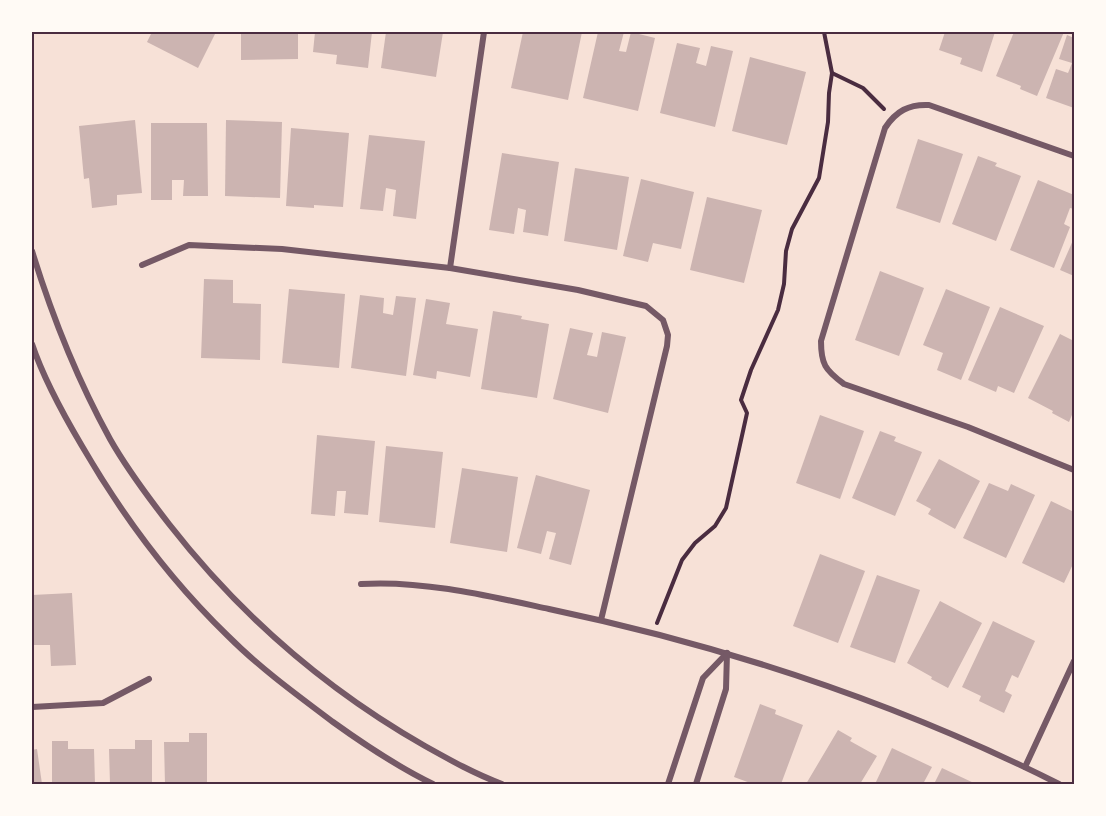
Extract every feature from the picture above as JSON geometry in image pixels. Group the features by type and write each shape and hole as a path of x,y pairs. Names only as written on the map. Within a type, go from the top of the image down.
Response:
{"street":[{"path":"450,268 484,32"},
{"path":"1074,156 929,105 915,104 900,110 885,128 821,341 821,357 829,373 844,384 968,427 1074,470"},
{"path":"142,265 189,245 282,249 450,268 578,290 646,306 663,320 668,335 667,346 601,620"},
{"path":"32,250 48,305 78,376 110,440 146,494 228,594 310,670 353,701 400,732 453,762 502,784"},
{"path":"32,344 67,421 103,482 140,534 189,595 228,636 290,690 362,742 433,784"},
{"path":"361,584 391,582 466,593 601,620 727,653 788,672 908,716 1059,784"},
{"path":"668,784 703,678 727,653"},
{"path":"696,784 726,689 727,653"},
{"path":"1024,767 1074,661"},
{"path":"32,707 103,703 149,679"}],"path":[{"path":"653,632 682,560 695,543 716,526 726,508 747,413 741,400 751,370 778,310 784,284 786,251 792,229 819,178 828,122 832,73 824,32"},
{"path":"832,73 863,88 876,99 891,118"}],"building":[{"path":"152,32 216,32 198,68 147,42"},
{"path":"241,32 298,32 298,59 241,60"},
{"path":"315,32 372,32 368,68 336,64 337,55 313,52"},
{"path":"386,32 443,32 436,77 381,68"},
{"path":"523,32 582,32 568,100 511,88"},
{"path":"598,32 624,32 619,51 626,52 631,32 655,38 638,111 583,98"},
{"path":"945,32 995,32 982,72 960,64 962,58 939,50"},
{"path":"1014,32 1064,32 1037,96 1020,89 1021,86 996,76"},
{"path":"1067,35 1074,38 1074,108 1046,98 1056,69 1068,73 1072,63 1059,59"},
{"path":"677,43 700,48 696,63 706,66 711,46 733,51 715,127 660,113"},
{"path":"750,57 806,72 787,145 732,131"},
{"path":"135,120 142,193 117,195 117,205 92,208 89,178 84,179 79,126"},
{"path":"226,120 282,122 280,198 225,196"},
{"path":"151,123 207,123 208,196 183,196 184,180 172,180 172,200 151,200"},
{"path":"291,128 349,133 343,207 286,206"},
{"path":"369,135 425,141 416,219 393,216 396,190 386,188 383,211 360,209"},
{"path":"918,139 963,154 940,223 896,208"},
{"path":"502,153 559,162 548,236 523,232 526,210 518,208 514,234 489,230"},
{"path":"978,156 997,163 995,166 1021,176 996,241 952,224"},
{"path":"575,168 629,177 617,250 564,241"},
{"path":"641,179 694,192 681,249 653,243 648,262 623,256"},
{"path":"1038,180 1074,195 1074,209 1070,208 1064,224 1070,227 1054,268 1010,250"},
{"path":"707,197 762,210 744,283 690,270"},
{"path":"1074,238 1074,276 1060,270"},
{"path":"880,271 924,288 899,356 855,340"},
{"path":"204,279 233,280 233,303 261,304 260,360 201,358"},
{"path":"289,289 345,294 339,368 282,363"},
{"path":"946,289 990,307 961,380 937,370 943,353 923,345"},
{"path":"360,295 384,298 383,313 393,315 396,296 416,298 406,376 351,368"},
{"path":"426,299 450,303 446,324 478,329 470,377 437,371 436,379 413,375"},
{"path":"1000,307 1044,326 1014,393 998,386 996,392 968,380"},
{"path":"493,311 549,324 537,398 481,389"},
{"path":"570,328 593,333 587,355 597,357 602,332 626,337 608,413 553,399"},
{"path":"1060,334 1074,341 1074,410 1069,422 1028,398"},
{"path":"820,415 864,431 840,499 796,483"},
{"path":"880,431 896,437 894,441 922,452 895,516 852,498"},
{"path":"317,435 375,441 368,515 344,513 346,491 337,491 335,516 311,514"},
{"path":"386,446 443,452 435,528 379,522"},
{"path":"939,459 980,481 955,529 928,514 931,509 916,501"},
{"path":"462,468 518,477 507,552 450,543"},
{"path":"536,475 590,490 571,565 549,559 556,533 547,531 541,554 517,548"},
{"path":"989,483 1008,491 1011,484 1035,495 1006,558 963,538"},
{"path":"1051,501 1074,512 1074,562 1064,583 1022,563"},
{"path":"820,554 865,571 838,643 793,626"},
{"path":"877,575 920,590 895,663 850,647"},
{"path":"72,593 76,665 51,666 50,645 34,645 32,595"},
{"path":"940,601 982,623 948,688 907,663"},
{"path":"993,621 1035,641 1018,678 1012,675 1005,691 1012,695 1004,713 979,701 981,696 962,687"},
{"path":"760,704 776,710 775,714 803,725 781,784 753,784 734,777"},
{"path":"838,730 852,738 850,741 877,756 860,784 806,784"},
{"path":"189,733 207,733 207,784 165,784 164,742 189,742"},
{"path":"135,740 152,740 152,784 110,784 109,749 135,749"},
{"path":"52,741 68,741 68,749 94,749 95,784 52,784"},
{"path":"892,748 932,767 923,784 875,784"},
{"path":"37,749 42,784 32,784 32,750"},
{"path":"942,768 976,784 934,784"}]}
